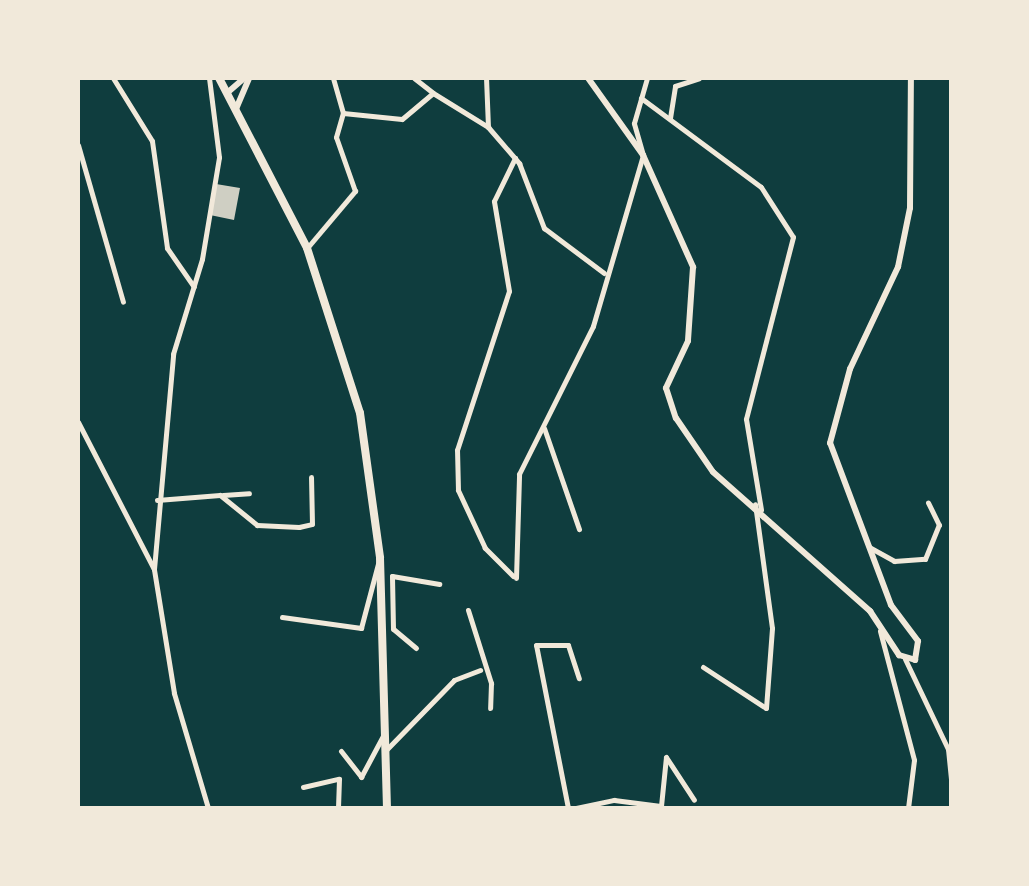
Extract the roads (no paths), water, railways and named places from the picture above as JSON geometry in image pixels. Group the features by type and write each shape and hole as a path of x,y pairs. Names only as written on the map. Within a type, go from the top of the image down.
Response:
{"main road":[{"path":"219,78 307,248 360,413 388,628 384,734 387,808"}],"street":[{"path":"113,78 152,142 165,240 194,288"},
{"path":"208,808 174,694 154,569 157,496 172,354 194,288 221,138 209,78"},
{"path":"227,93 246,78"},
{"path":"236,109 246,78"},
{"path":"307,248 355,191 336,136 343,113 333,78"},
{"path":"414,78 488,127 515,158 544,228 604,273"},
{"path":"486,78 488,127"},
{"path":"588,78 643,155"},
{"path":"647,78 634,123 643,155 693,266 688,342 669,401 713,472 758,507 880,623 905,660 948,749 952,790"},
{"path":"670,118 675,86 698,78"},
{"path":"905,660 921,650 867,545 832,453 831,424 898,267 910,208 910,78"},
{"path":"343,113 402,119 434,93"},
{"path":"640,97 761,187 793,237 746,418 772,628 766,708 703,666"},
{"path":"78,145 123,302"},
{"path":"515,158 494,201 508,291 457,450 458,490 476,529 516,578 514,493 543,425 580,359 643,155"},
{"path":"78,422 154,569"},
{"path":"543,425 579,529"},
{"path":"220,496 257,525 312,524 312,477"},
{"path":"157,496 249,493"},
{"path":"867,545 894,561 924,559 939,525 928,502"},
{"path":"282,617 361,628 380,558"},
{"path":"416,648 388,628 392,576 439,584"},
{"path":"468,610 480,670 492,683 490,708"},
{"path":"880,623 914,760 908,808"},
{"path":"568,808 536,644 568,645 579,678"},
{"path":"385,752 454,680 480,670"},
{"path":"342,752 361,777 384,734"},
{"path":"576,808 614,800 661,806 666,757 694,800"},
{"path":"303,787 339,779 338,808"}]}
